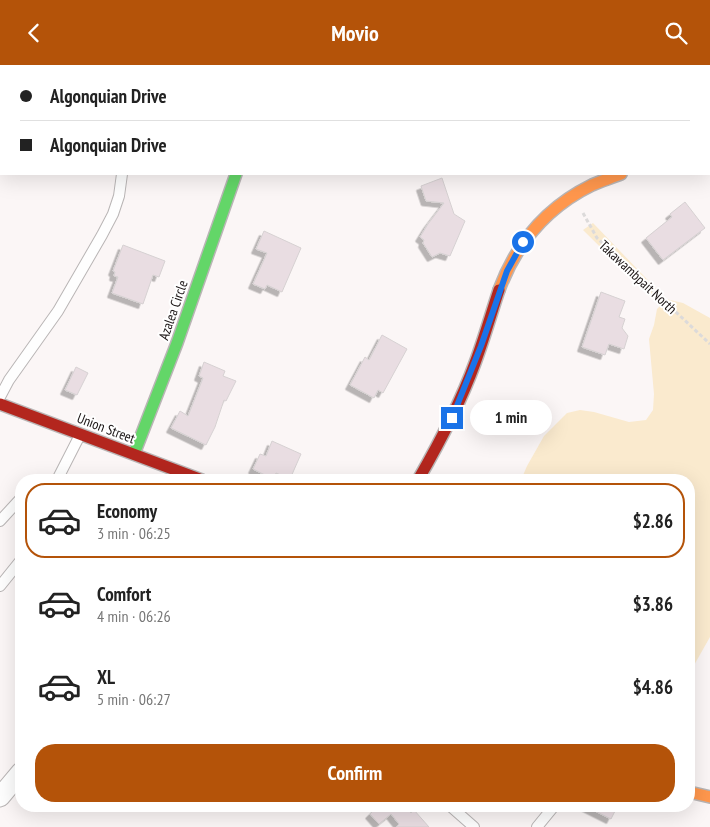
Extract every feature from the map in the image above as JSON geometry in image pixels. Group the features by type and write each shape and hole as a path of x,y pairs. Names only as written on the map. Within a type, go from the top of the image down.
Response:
{"street":[{"name":"Azalea Circle","path":"134,454 177,343 236,175"},
{"path":"421,474 440,442 463,393 507,271 523,242 550,212 574,195 618,175"},
{"name":"Union Street","path":"0,404 134,454 179,474"},
{"path":"0,797 15,779"},
{"path":"695,793 710,797"}],"lane":[{"path":"0,397 58,311 102,235 113,214 119,196 122,175"},
{"path":"60,474 81,434"},
{"path":"0,521 15,505"},
{"path":"0,586 15,567"},
{"path":"457,812 474,827"},
{"path":"537,827 549,812"}],"path":[{"name":"Takawambpait North","path":"574,195 597,238 710,344"}],"shaded area":[{"path":"593,223 666,299 683,303 710,318 710,637 695,663 695,474 524,474 544,436 567,413 580,410 594,412 629,422 646,420 653,410 654,394 649,339 657,309 660,306 583,230"}],"building":[{"path":"442,178 454,214 465,221 450,256 440,253 432,257 423,243 424,240 420,237 444,203 426,201 421,186"},
{"path":"685,202 705,228 663,260 646,238 672,217 670,214"},
{"path":"264,231 301,248 282,292 267,285 265,289 253,284 267,253 256,249"},
{"path":"123,245 165,261 159,277 153,275 143,304 112,293 118,277 114,276 115,272 113,271"},
{"path":"601,292 625,301 619,317 625,319 622,328 628,336 624,349 609,344 605,355 582,347"},
{"path":"382,335 407,349 383,393 378,390 374,398 350,385 365,357 369,360"},
{"path":"204,362 225,371 223,376 236,381 226,401 224,400 215,427 206,445 171,428 180,411 188,416 203,378 199,376"},
{"path":"76,367 88,373 77,395 65,390"},
{"path":"272,441 301,454 292,474 263,474 253,469 260,454 266,456"},
{"path":"372,812 416,812 429,827 396,827 399,824 391,814 379,824 370,814"},
{"path":"597,812 614,812 611,819"}],"traffic: fast":[{"path":"134,454 177,343 236,175"}],"traffic: slow":[{"path":"499,290 514,257 535,228 547,216 576,194 592,185 618,175"},
{"path":"695,793 710,797"}],"traffic: jam":[{"path":"421,474 463,393 499,290"},
{"path":"0,404 186,474"}],"route":[{"path":"452,418 481,346 507,271 523,242"}]}
